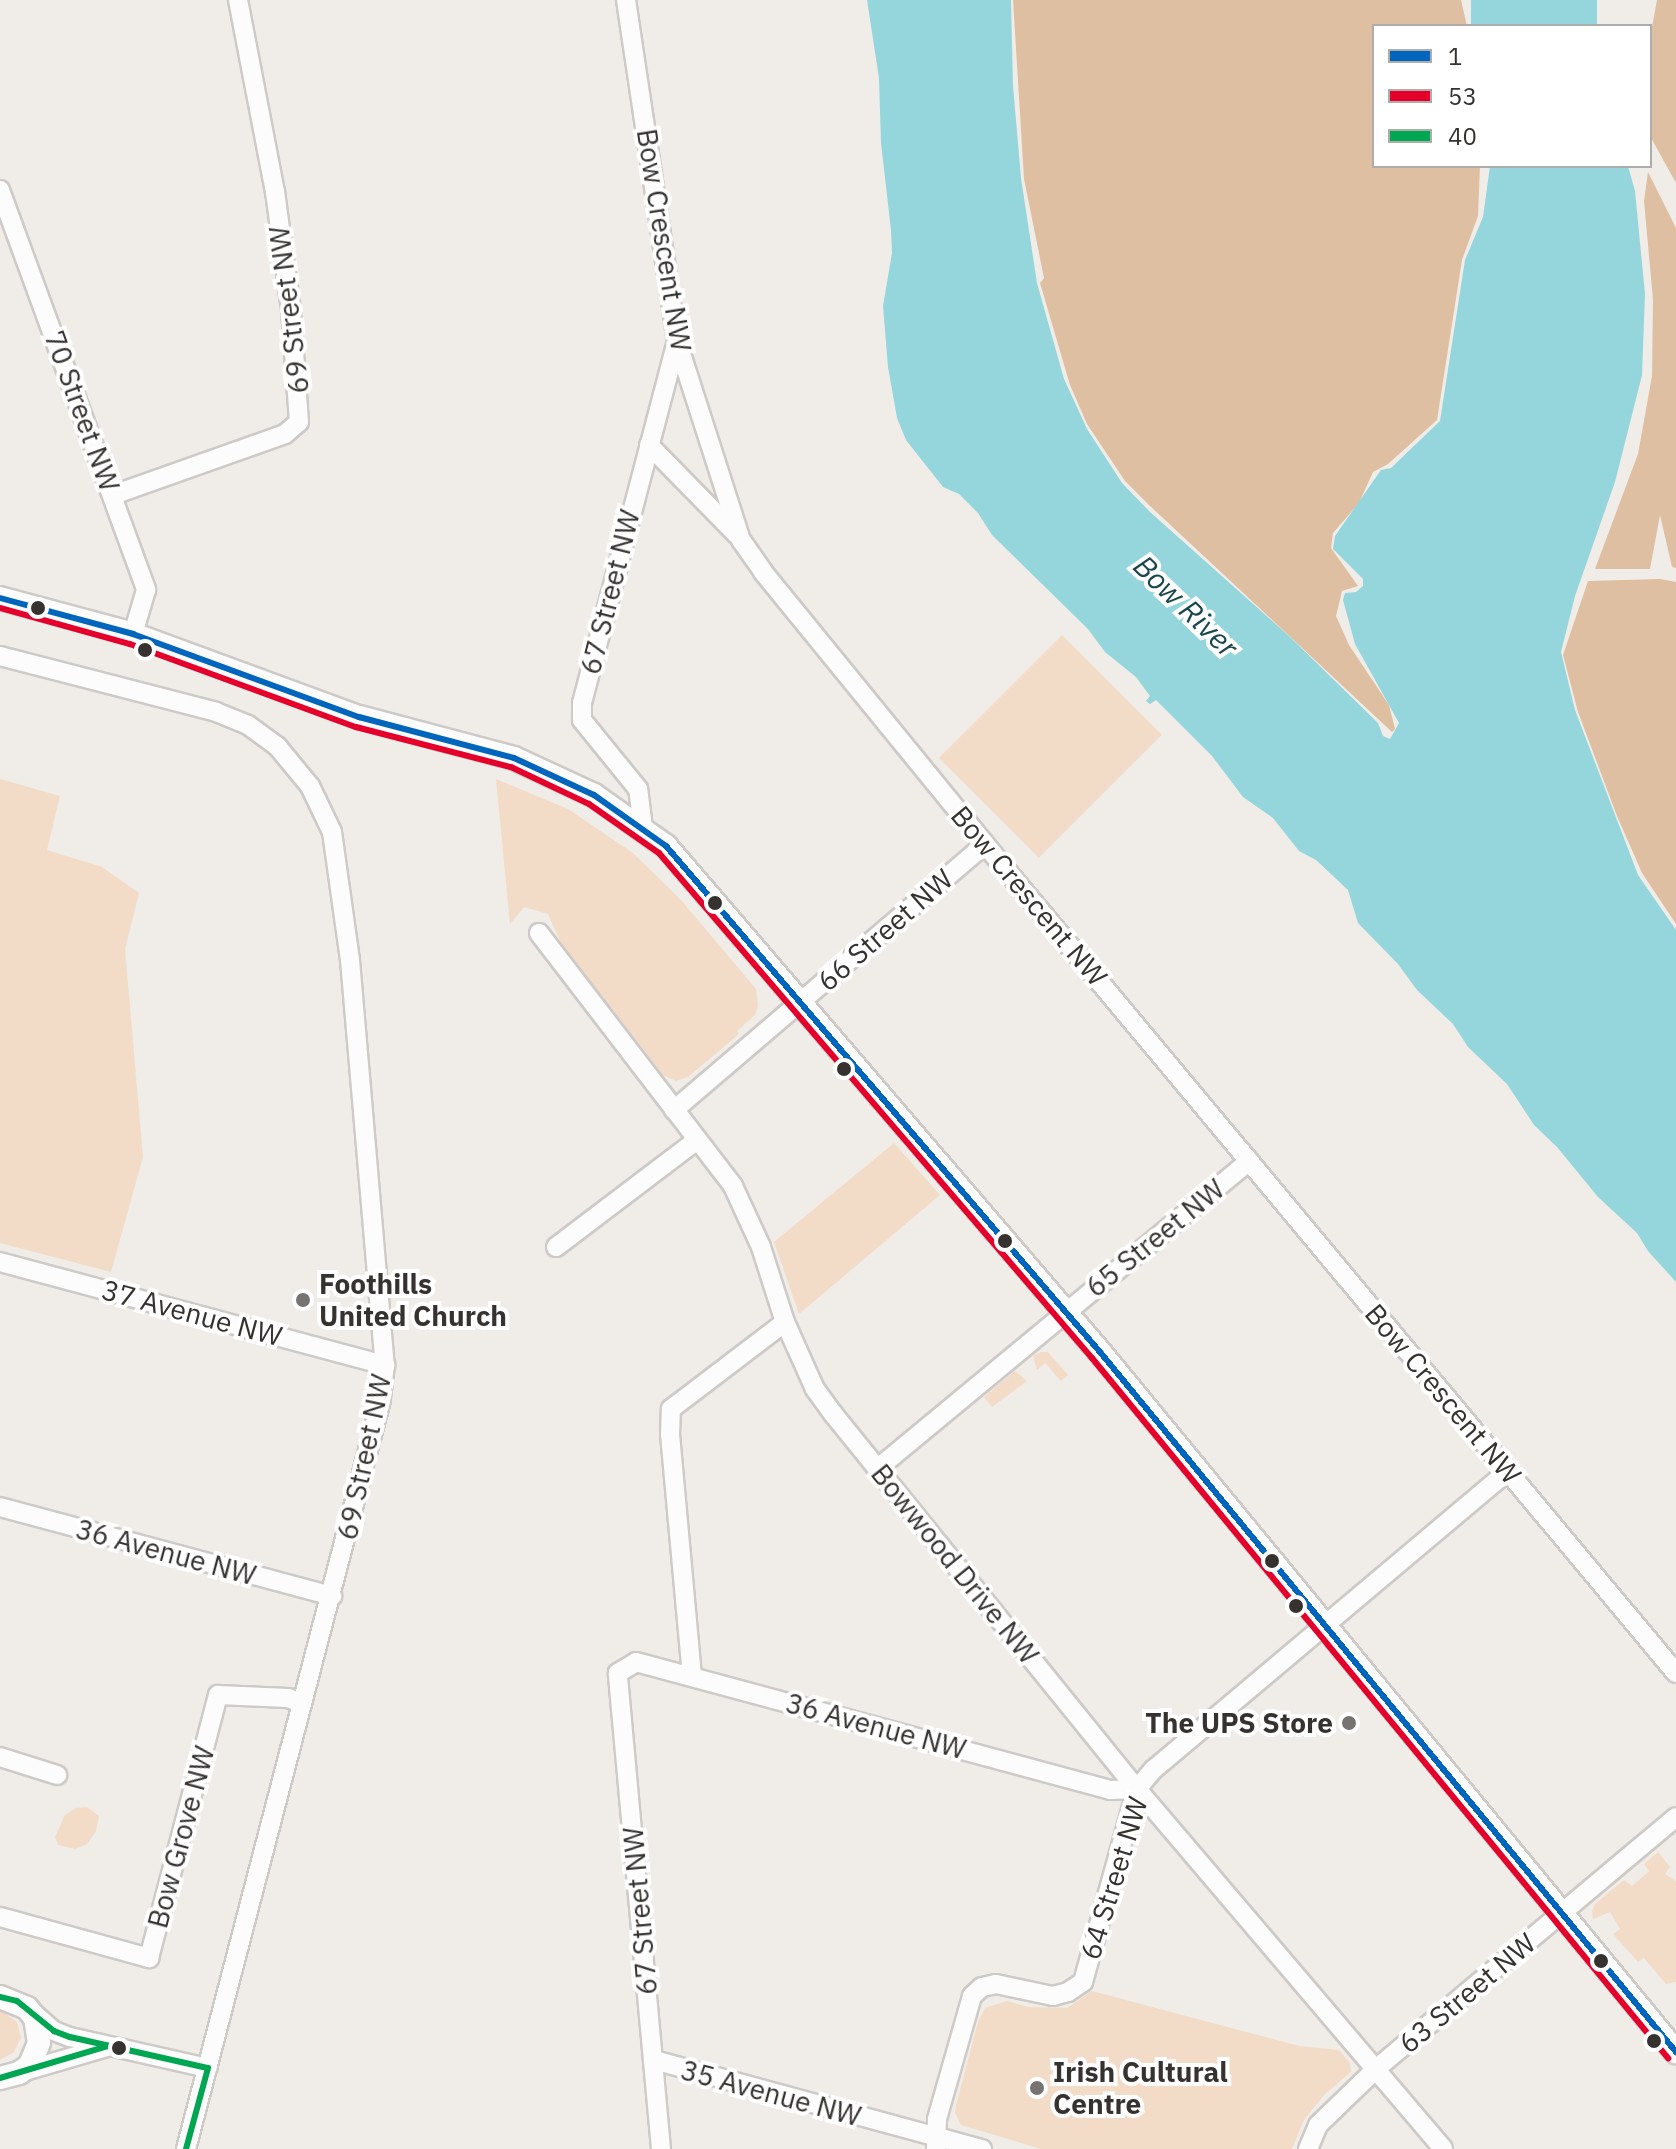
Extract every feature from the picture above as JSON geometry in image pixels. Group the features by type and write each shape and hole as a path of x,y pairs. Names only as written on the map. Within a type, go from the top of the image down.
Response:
{"street":[{"name":"69 Street NW","path":"113,495 285,434 299,422 291,310 275,192 238,0"},
{"name":"Bow Crescent NW","path":"626,0 677,341 741,540 763,572 985,844 1676,1673"},
{"name":"70 Street NW","path":"0,190 146,590 144,606 133,634"},
{"name":"67 Street NW","path":"643,828 638,789 582,720 582,712 677,341"},
{"path":"649,445 741,540"},
{"path":"0,598 133,634 299,698 514,758 594,795 666,846 1065,1311 1676,2052"},
{"name":"69 Street NW","path":"0,656 232,718 263,735 289,759 319,800 335,848 353,995 385,1365 381,1400 186,2149"},
{"name":"66 Street NW","path":"674,1110 985,844"},
{"name":"Bowwood Drive NW","path":"539,933 733,1186 761,1247 785,1322 815,1389 1137,1789 1443,2149"},
{"path":"556,1247 697,1140"},
{"name":"65 Street NW","path":"877,1469 1249,1161"},
{"name":"37 Avenue NW","path":"0,1262 385,1365"},
{"path":"692,1676 670,1435 671,1409 785,1322"},
{"name":"64 Street NW","path":"936,2143 940,2106 969,2003 976,1991 996,1984 1053,1996 1068,1992 1083,1982 1137,1789 1154,1769 1507,1472"},
{"name":"36 Avenue NW","path":"0,1507 332,1596"},
{"name":"36 Avenue NW","path":"618,1673 636,1662 1110,1790 1137,1789"},
{"name":"67 Street NW","path":"618,1673 661,2149"},
{"name":"Bow Grove NW","path":"0,1917 149,1958 218,1695 288,1698 302,1703"},
{"path":"0,1757 57,1775"},
{"name":"63 Street NW","path":"1308,2149 1318,2125 1377,2068 1676,1817"},
{"path":"0,1997 27,2008 54,2031 208,2068"},
{"path":"6,2078 29,2066 39,2043 39,2030 27,2008"},
{"path":"6,2078 108,2046"},
{"name":"35 Avenue NW","path":"654,2060 936,2143 982,2149"}],"shaded area":[{"path":"1013,0 1461,0 1467,24 1372,24 1372,168 1480,168 1478,216 1462,260 1437,420 1388,464 1373,472 1359,503 1333,533 1331,548 1358,586 1342,591 1336,616 1349,645 1389,705 1395,729 1392,732 1125,481 1087,424 1070,385 1040,283 1044,278 1024,179"},
{"path":"1657,0 1676,0 1676,183 1652,140 1652,27"},
{"path":"1648,172 1676,228 1676,568 1672,567 1660,515 1650,569 1595,569 1638,454 1652,376 1653,300 1644,201"},
{"path":"1660,579 1676,582 1676,924 1642,873 1617,816 1578,712 1563,655 1588,581"},
{"path":"1062,635 1162,735 1039,858 939,758"},
{"path":"0,779 60,796 47,850 102,867 139,893 125,949 143,1157 111,1272 0,1243"},
{"path":"496,779 568,809 633,853 681,900 756,989 758,1006 755,1015 737,1031 739,1034 688,1077 676,1081 663,1075 561,943 548,914 524,907 510,924"},
{"path":"894,1143 940,1195 799,1314 774,1242"},
{"path":"1048,1352 1068,1375 1061,1381 1045,1363 1037,1370 1033,1356"},
{"path":"1015,1371 1027,1381 992,1407 984,1397"},
{"path":"87,1807 99,1816 96,1831 87,1844 75,1849 58,1845 55,1837 65,1815 76,1808"},
{"path":"1658,1852 1670,1867 1665,1874 1676,1881 1676,1982 1666,1984 1644,1958 1638,1962 1613,1934 1620,1929 1610,1912 1593,1919 1592,1912 1595,1904 1624,1880 1632,1886 1646,1874 1649,1871 1644,1864"},
{"path":"1092,1991 1299,2046 1339,2050 1350,2063 1351,2072 1324,2095 1304,2120 1292,2149 1041,2149 961,2125 955,2113 956,2105 978,2022 985,2008 1007,2001 1028,2007 1067,2008"},
{"path":"0,2010 17,2022 21,2038 14,2052 0,2060"}],"water":[{"name":"Bow River","path":"867,0 1011,0 1013,86 1021,178 1037,283 1064,379 1087,429 1122,483 1150,512 1289,636 1378,723 1383,736 1390,739 1399,723 1355,644 1343,600 1345,593 1356,592 1363,586 1363,579 1333,549 1335,536 1381,470 1391,468 1440,421 1465,260 1483,217 1490,168 1629,168 1635,191 1645,294 1642,375 1615,482 1575,596 1561,652 1575,710 1638,875 1676,930 1676,1282 1648,1251 1637,1233 1598,1197 1557,1147 1534,1125 1507,1084 1468,1047 1453,1024 1417,990 1398,964 1358,923 1348,890 1316,860 1299,851 1273,818 1243,797 1212,756 1156,700 1150,704 1146,701 1150,696 1136,677 1105,652 1088,629 992,535 978,513 959,494 943,487 906,440 897,418 888,367 883,306 892,253 881,143 879,78"},
{"path":"1471,0 1597,0 1597,24 1471,24"}],"transit line":[{"name":"1","path":"0,598 133,634 359,717 514,758 594,795 666,846 1100,1352 1676,2052"},
{"name":"53","path":"0,608 130,644 356,727 511,767 589,804 659,853 1092,1358 1668,2058"},
{"name":"40","path":"0,1997 17,2001 54,2031 70,2037 208,2068"},
{"name":"40","path":"0,2078 108,2046 117,2048"},
{"name":"40","path":"186,2149 208,2068"}],"place":[{"name":"Foothills United Church","path":"303,1300"},
{"name":"The UPS Store","path":"1349,1723"},
{"name":"Irish Cultural Centre","path":"1037,2088"}]}
